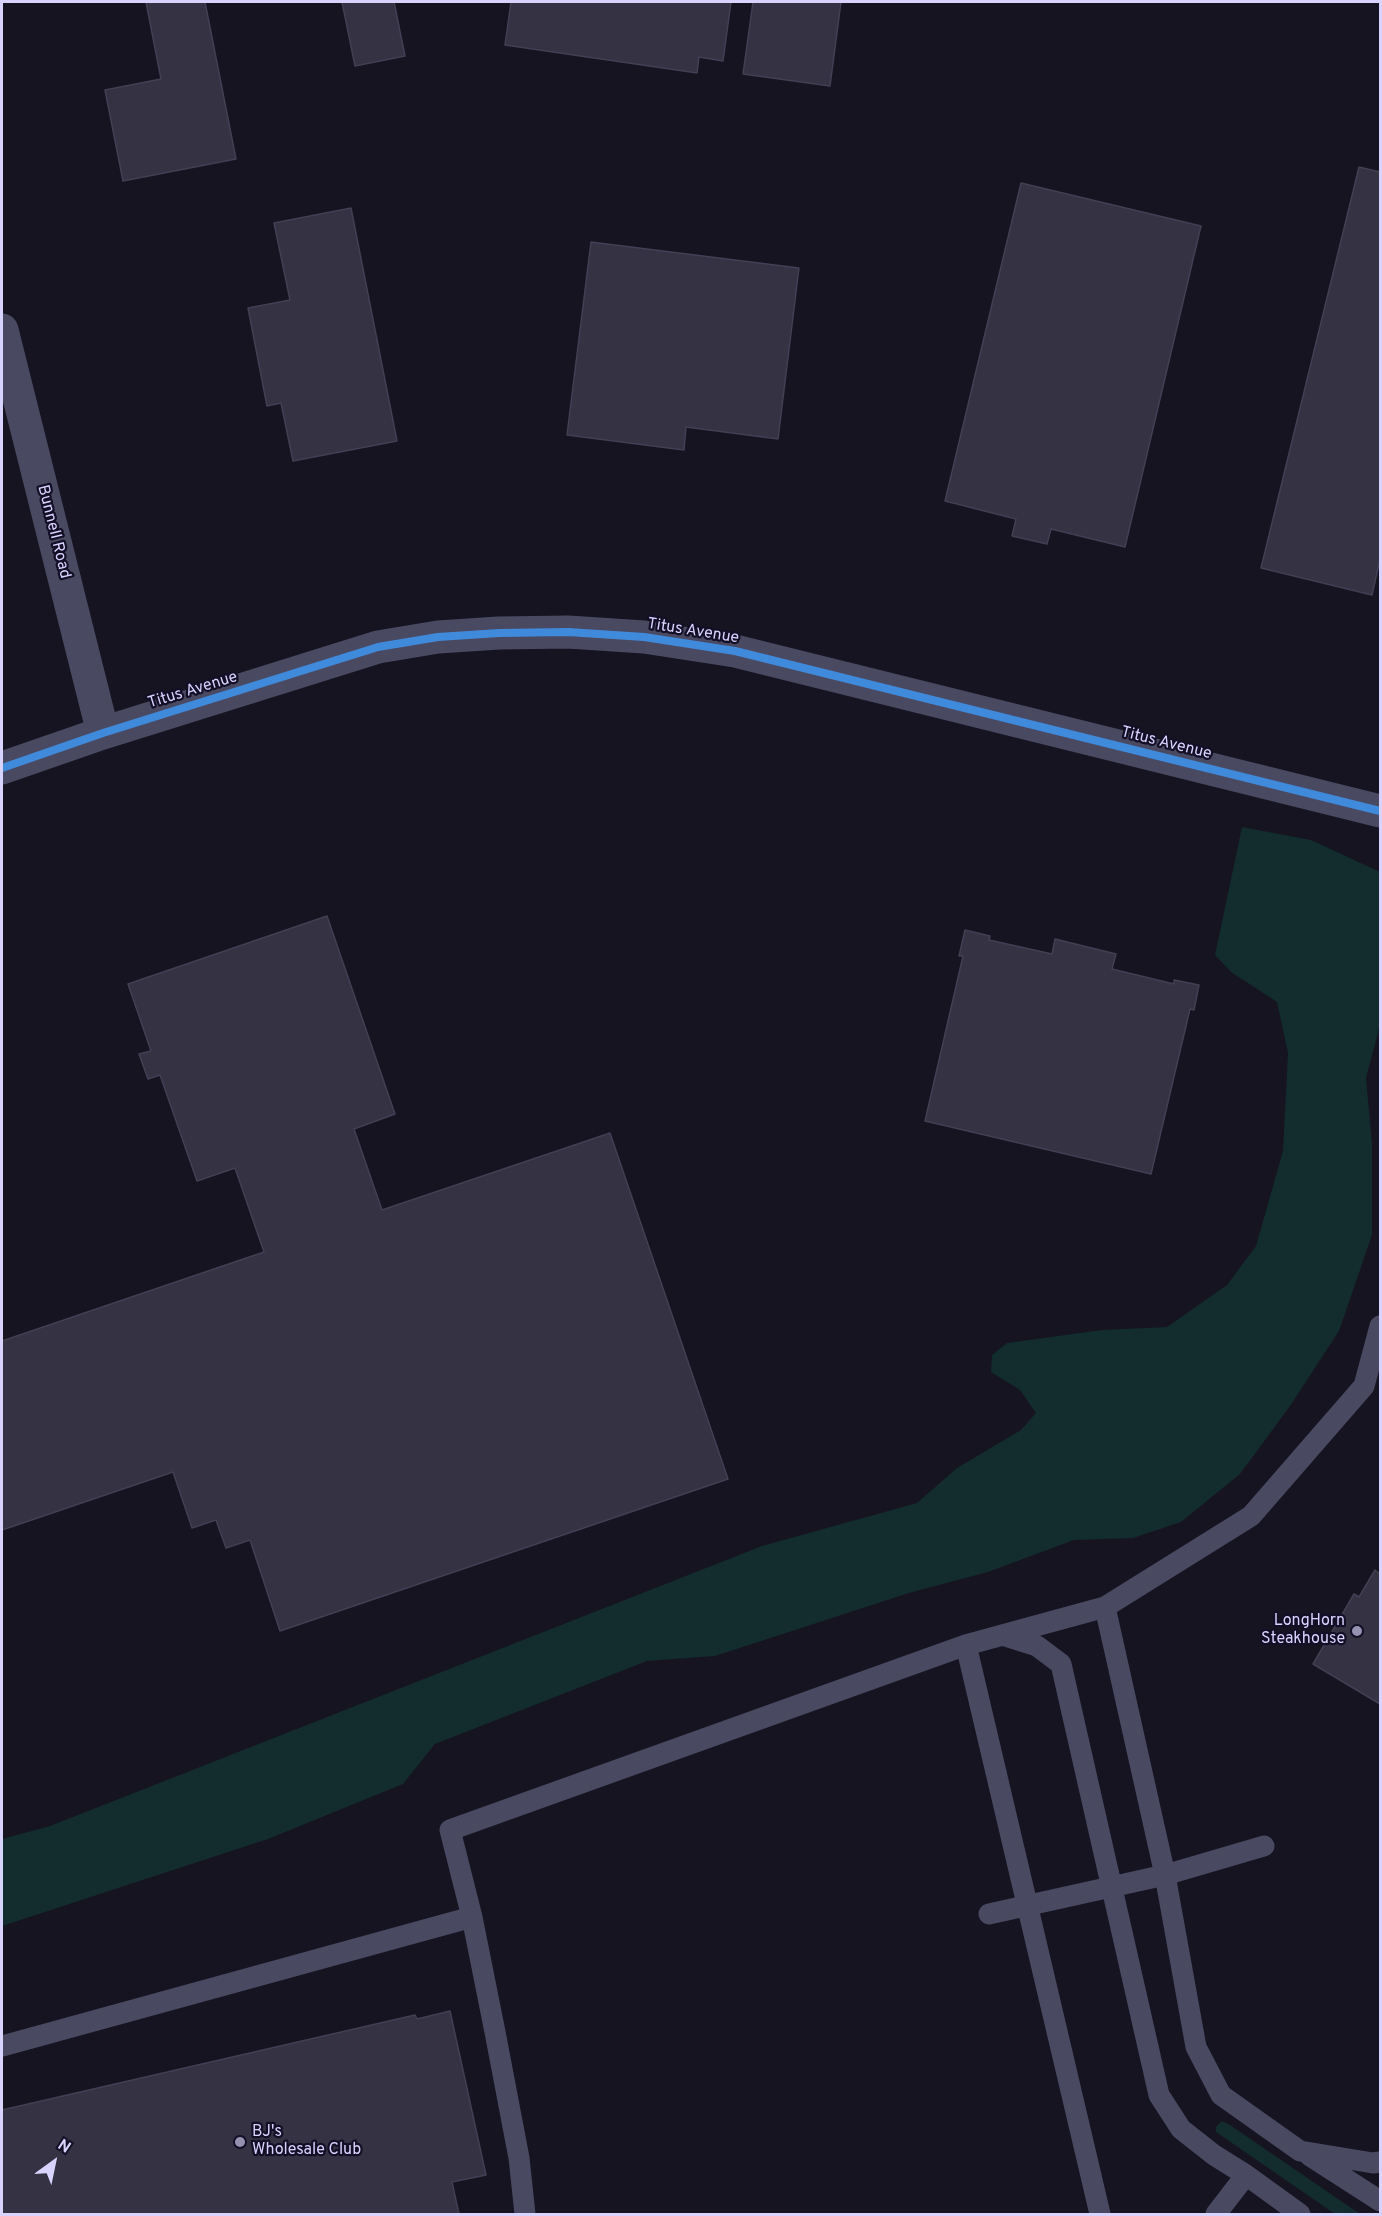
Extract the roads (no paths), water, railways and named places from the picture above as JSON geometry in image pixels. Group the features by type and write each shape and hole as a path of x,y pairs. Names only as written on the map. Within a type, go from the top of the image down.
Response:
{"street":[{"name":"Bunnell Road","path":"2,330 103,733"},
{"name":"Titus Avenue","path":"2,768 103,733 378,647 438,637 568,632 644,638 735,651 1380,811"}],"lane":[{"path":"525,2214 519,2158 472,1917 450,1830 966,1645 1105,1607 1251,1516 1364,1386 1380,1326"},
{"path":"1105,1607 1165,1875 1196,2047 1221,2095 1300,2151 1380,2201"},
{"path":"1002,1635 1037,1646 1061,1664 1159,2095 1181,2129 1214,2155 1300,2214"},
{"path":"966,1645 1100,2214"},
{"path":"989,1914 1165,1875 1264,1846"},
{"path":"2,2046 472,1917"},
{"path":"1300,2151 1373,2163 1380,2162"},
{"path":"1216,2214 1245,2175"}],"place":[{"name":"LongHorn Steakhouse","path":"1357,1631"},
{"name":"BJ's Wholesale Club","path":"240,2142"}]}
